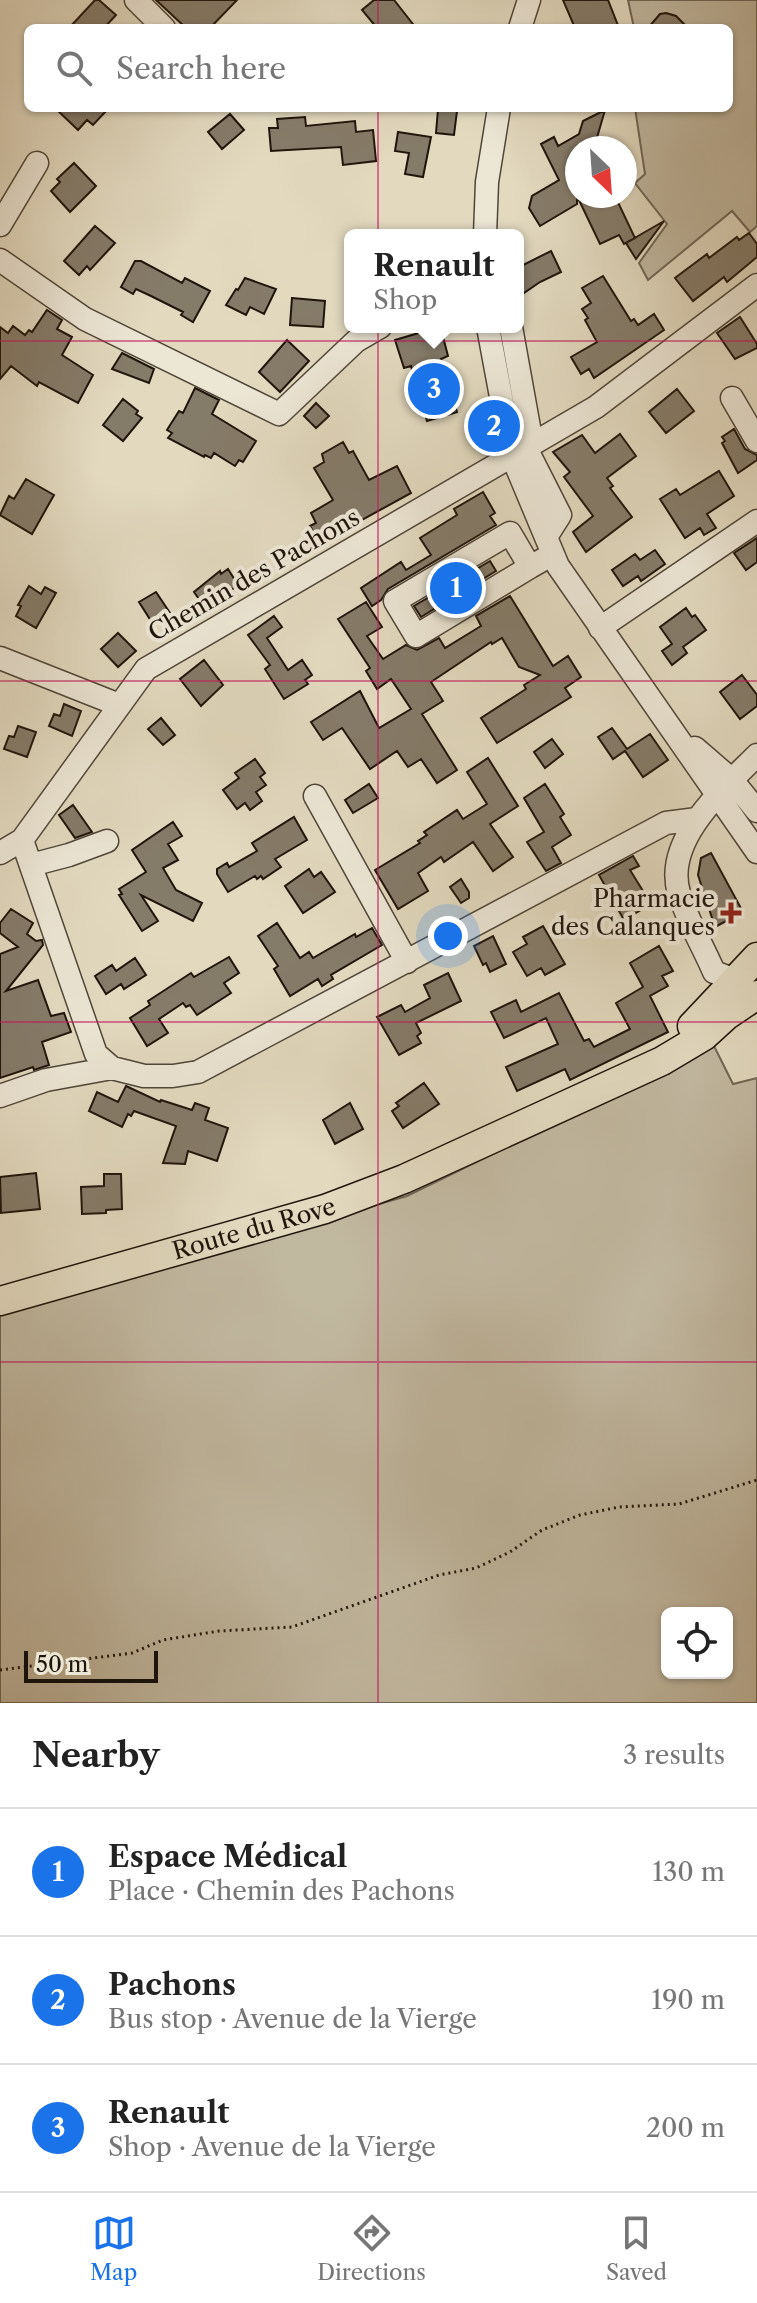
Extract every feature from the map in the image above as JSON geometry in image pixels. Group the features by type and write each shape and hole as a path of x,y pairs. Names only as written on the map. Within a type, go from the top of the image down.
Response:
{"main road":[{"name":"Route du Rove","path":"0,1301 325,1209 404,1179 577,1101 685,1049 757,957"}],"street":[{"path":"136,0 160,24"},
{"path":"521,24 529,0"},
{"path":"485,229 493,112"},
{"path":"0,225 37,163"},
{"path":"0,260 85,319 279,414 356,341 370,333"},
{"name":"Chemin des Pachons","path":"0,853 22,840 146,669 596,407 757,285"},
{"path":"490,333 558,566 670,726 725,788 757,811"},
{"path":"512,333 523,449"},
{"path":"732,398 757,441"},
{"path":"600,628 757,521"},
{"path":"530,567 510,533 395,601 416,636 530,567 550,546"},
{"path":"0,658 119,705"},
{"path":"735,982 705,950 679,891 677,869 687,834 697,819 756,756"},
{"path":"725,788 757,852"},
{"path":"315,796 407,962"},
{"path":"0,1096 46,1080 112,1068 144,1076 198,1072 666,823 697,819"},
{"path":"22,840 96,1054 112,1068"},
{"path":"31,865 107,841"}],"path":[{"path":"0,1670 132,1653 163,1640 219,1631 292,1627 439,1575 476,1568 510,1552 542,1530 580,1515 619,1507 679,1504 757,1480"}],"shaded area":[{"path":"628,0 757,0 757,226 750,232 732,211 648,280 639,263 667,224 637,186 637,181 645,174 636,112 733,112 733,24 633,24"},
{"path":"714,1046 733,1084 757,1078 757,1703 0,1703 0,1313 407,1196"}],"building":[{"path":"95,0 116,15 108,24 73,24"},
{"path":"156,0 237,0 214,24 182,24"},
{"path":"374,0 394,0 413,24 374,24 362,10"},
{"path":"563,0 608,0 617,24 573,24"},
{"path":"660,14 676,16 684,24 651,24"},
{"path":"59,112 105,112 93,125 87,120 78,130"},
{"path":"438,112 457,112 454,135 436,133"},
{"path":"604,112 597,136 576,136 583,121"},
{"path":"230,114 244,130 222,149 208,132"},
{"path":"305,117 306,126 355,121 356,132 373,130 376,161 343,165 341,147 271,151 269,128 278,128 277,119"},
{"path":"398,132 431,137 423,177 405,174 409,153 395,151"},
{"path":"554,137 558,146 565,142 565,208 570,208 540,226 529,208 532,196 559,180 541,144"},
{"path":"74,163 96,186 70,212 51,191 60,182 57,179"},
{"path":"583,208 621,208 635,238 624,244 619,235 600,244"},
{"path":"664,221 636,259 626,243"},
{"path":"95,226 115,243 90,270 87,266 79,275 64,261"},
{"path":"749,233 757,244 757,257 727,282 724,277 693,301 675,278 707,254 709,258 737,237 739,240"},
{"path":"551,251 561,272 524,293 524,264"},
{"path":"135,261 141,261 182,283 185,278 210,291 193,322 181,315 183,312 151,296 136,289 133,294 121,287"},
{"path":"603,276 631,321 634,319 638,325 654,314 664,330 594,378 589,369 581,374 571,357 597,342 585,320 588,318 582,309 591,303 582,288"},
{"path":"245,278 276,289 264,314 250,307 246,315 226,305"},
{"path":"292,298 325,301 323,327 290,325"},
{"path":"47,310 62,320 57,329 72,337 62,355 93,375 78,403 39,382 37,386 11,366 0,379 0,327 8,333 13,326 25,335 29,330 32,332"},
{"path":"740,317 757,348 735,359 717,333"},
{"path":"419,333 430,333 431,337 442,333 448,356 441,359 457,412 427,421 411,366 404,368 395,340"},
{"path":"287,340 309,361 280,392 259,372"},
{"path":"122,353 154,369 149,383 112,369"},
{"path":"195,388 219,400 212,414 256,441 243,462 239,460 235,466 214,453 211,458 204,457 168,438 172,433 167,430 179,411 183,413"},
{"path":"677,389 694,411 666,433 649,412"},
{"path":"123,399 142,418 123,441 103,425"},
{"path":"316,403 329,416 316,428 304,416"},
{"path":"734,429 745,449 757,455 757,460 738,473 722,443 725,441 722,437"},
{"path":"620,434 636,456 607,478 613,486 610,488 632,517 586,552 573,532 593,516 564,477 570,472 553,452 582,435 595,453"},
{"path":"343,442 349,453 353,451 369,480 397,466 411,493 320,543 310,526 316,523 311,513 333,500 314,468 324,462 322,454"},
{"path":"719,471 734,496 707,514 716,528 704,535 700,528 685,538 660,499 676,489 680,495"},
{"path":"26,479 54,495 32,534 0,515 9,496 14,499"},
{"path":"483,492 495,513 490,516 496,525 388,589 381,600 372,606 361,588 401,562 406,570 431,555 420,538 457,515 454,509"},
{"path":"757,538 757,562 746,570 734,553"},
{"path":"655,550 665,564 641,581 638,576 623,586 612,570 635,554 640,560"},
{"path":"490,561 496,571 421,617 414,606"},
{"path":"228,569 238,585 206,609 194,592 220,571 221,574"},
{"path":"29,586 41,594 45,587 56,593 36,628 16,616 21,606 18,605"},
{"path":"156,592 170,613 153,624 139,602"},
{"path":"510,596 553,666 568,656 581,677 565,688 571,697 497,743 481,718 526,689 524,685 540,675 519,667 502,638 431,682 443,701 422,714 457,770 437,783 421,759 408,767 397,751 370,769 342,728 323,740 311,722 360,691 379,728 411,709 391,679 377,689 366,671 370,668 338,619 366,602 382,627 367,636 383,659 406,645 417,650 439,638 445,648 481,626 476,616"},
{"path":"686,608 706,630 683,647 687,653 672,665 662,651 672,644 660,627"},
{"path":"274,616 282,627 267,638 288,670 302,660 312,675 305,680 308,684 284,699 265,669 270,665 248,635"},
{"path":"118,633 136,651 118,667 101,649"},
{"path":"204,660 223,685 201,706 180,679"},
{"path":"742,675 757,695 757,706 740,719 720,692"},
{"path":"64,704 81,711 72,736 49,726 54,714 60,716"},
{"path":"161,718 175,735 163,745 148,729"},
{"path":"18,726 36,732 27,757 4,749 9,736 14,737"},
{"path":"612,728 627,749 650,734 668,760 643,777 625,751 613,759 598,737"},
{"path":"552,739 563,754 545,768 534,752"},
{"path":"488,758 518,806 490,824 513,857 493,871 473,842 444,862 441,857 418,873 428,891 398,909 375,870 420,843 418,841 427,835 424,832 457,810 463,819 487,804 467,772"},
{"path":"255,759 265,773 260,777 266,785 256,792 262,801 250,810 245,803 237,809 223,790 239,778 235,773"},
{"path":"369,784 378,798 353,813 345,800"},
{"path":"545,784 564,814 560,817 571,835 552,847 561,863 546,871 527,842 544,832 524,798"},
{"path":"73,805 92,832 75,838 59,815"},
{"path":"294,817 307,840 275,859 281,867 263,879 255,876 228,892 217,869 227,863 229,867 257,851 252,843"},
{"path":"173,822 182,836 168,844 178,860 163,868 176,890 202,903 193,921 141,895 158,921 142,931 119,895 122,894 119,889 146,872 132,850"},
{"path":"711,853 743,912 715,927 698,875 701,858"},
{"path":"633,856 639,866 630,870 651,904 624,920 599,875"},
{"path":"309,869 314,877 321,872 335,892 303,913 285,886"},
{"path":"461,879 469,898 461,903 450,887"},
{"path":"11,909 33,923 27,934 36,941 42,940 43,945 6,991 38,980 51,1016 64,1013 71,1032 42,1042 49,1065 0,1078 0,954 18,947 0,933 0,923"},
{"path":"277,923 300,958 309,952 313,958 372,928 382,945 331,975 333,979 322,986 318,979 290,996 274,969 278,966 258,936"},
{"path":"543,926 565,964 545,975 541,968 527,976 513,952 527,944 523,937"},
{"path":"493,936 506,964 490,972 474,946"},
{"path":"659,946 673,971 662,976 668,986 650,996 668,1032 570,1080 565,1069 517,1091 506,1067 558,1044 546,1018 504,1038 491,1012 516,1000 521,1012 559,993 584,1041 589,1039 594,1047 630,1029 616,1003 643,987 630,963"},
{"path":"229,957 239,973 224,983 231,993 197,1015 190,1005 186,1007 183,1003 159,1019 168,1033 147,1046 130,1018 150,1005 148,1001 191,973 194,977"},
{"path":"135,958 146,975 124,989 121,984 106,994 95,976 112,965 116,971"},
{"path":"448,973 461,1001 416,1023 421,1033 417,1036 421,1043 399,1055 377,1017 401,1005 405,1012 430,998 424,985"},
{"path":"424,1083 439,1104 403,1128 392,1111 399,1106 396,1103"},
{"path":"126,1086 160,1102 192,1110 195,1103 209,1108 205,1120 228,1128 217,1161 188,1151 185,1164 163,1163 176,1126 134,1111 131,1116 128,1114 122,1127 89,1111 97,1092 118,1102"},
{"path":"350,1103 363,1129 335,1144 323,1120"},
{"path":"36,1173 40,1209 1,1213 0,1177"},
{"path":"104,1174 121,1174 122,1209 82,1214 81,1187 104,1186"}],"place":[{"name":"Renault","path":"434,389"},
{"name":"Pachons","path":"494,426"},
{"name":"Espace Médical","path":"456,588"},
{"name":"Pharmacie des Calanques","path":"731,913"}]}
